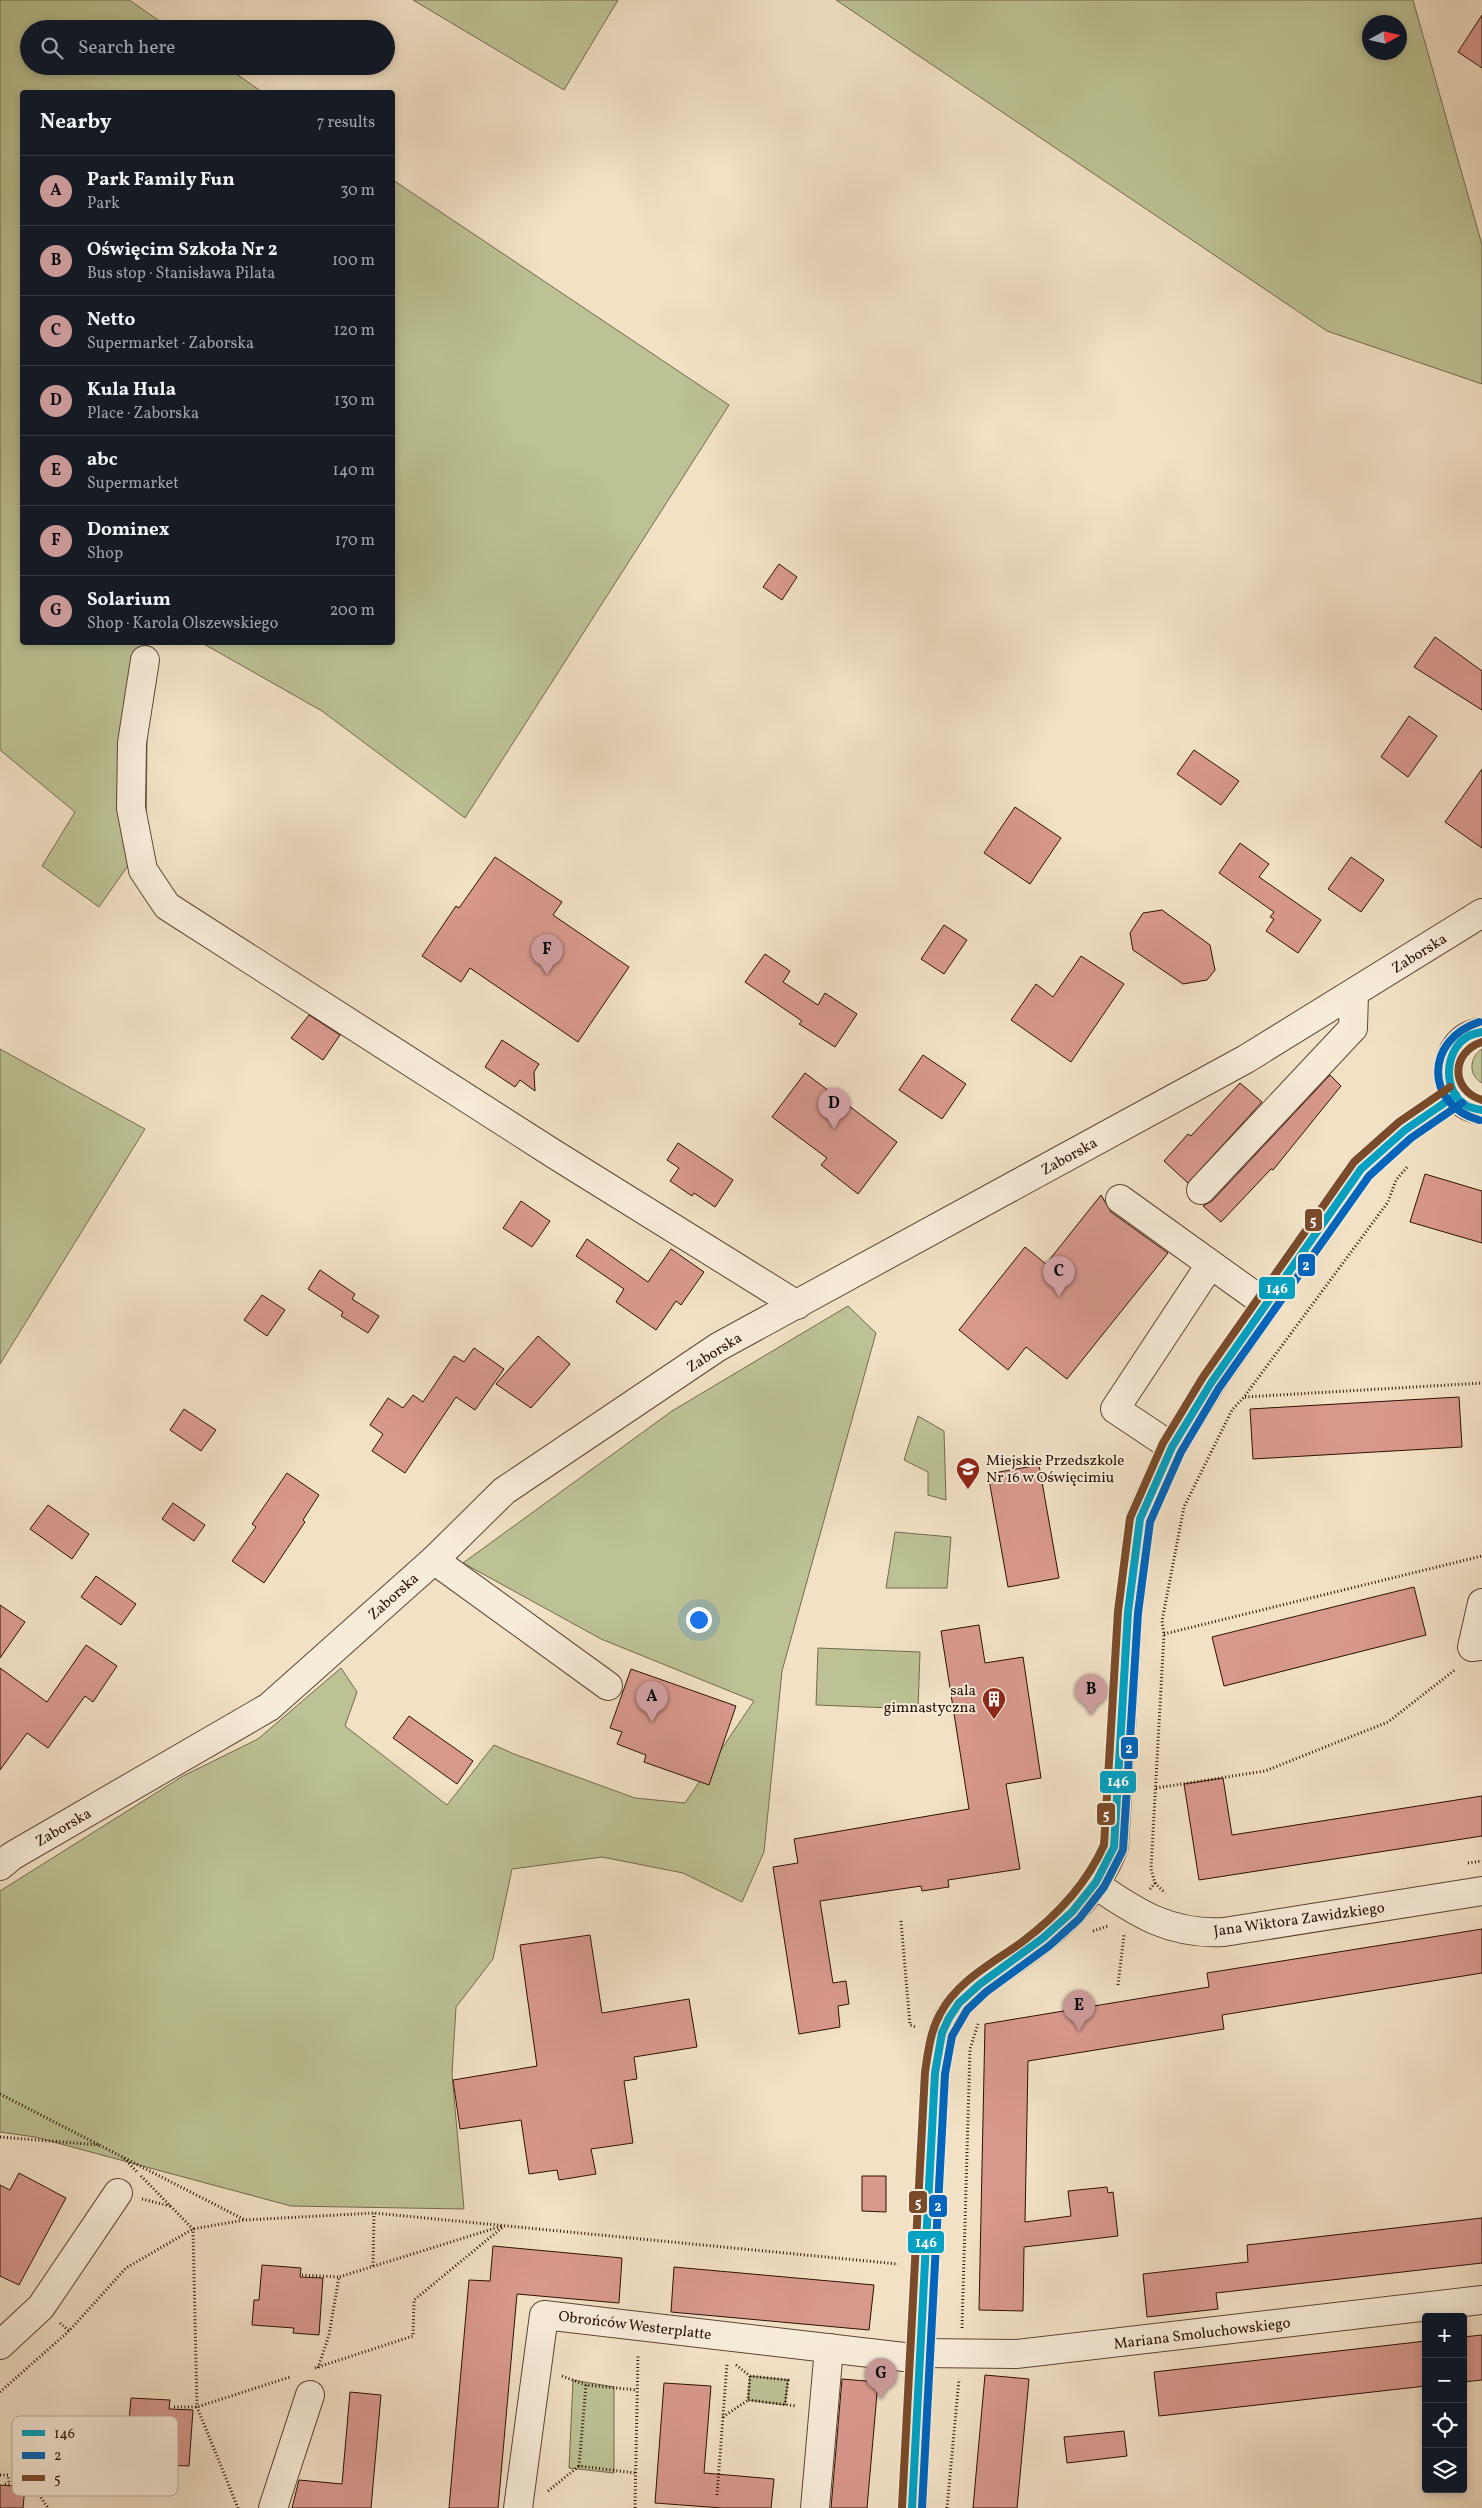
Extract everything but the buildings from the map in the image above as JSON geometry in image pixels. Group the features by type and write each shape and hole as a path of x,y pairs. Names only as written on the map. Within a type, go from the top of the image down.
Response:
{"street":[{"path":"145,660 132,743 131,808 143,870 167,906 554,1154 797,1305"},
{"name":"Zaborska","path":"0,1866 12,1856 269,1707 434,1560 504,1491 718,1347 1246,1060 1482,913"},
{"path":"1201,1190 1353,1028 1354,993"},
{"path":"1482,1032 1466,1037 1457,1046 1450,1057 1448,1077 1456,1095 1465,1104 1482,1110"},
{"path":"912,2508 935,2073 940,2036 952,2012 969,1992 1048,1936 1096,1885 1114,1847 1128,1612 1140,1519 1172,1447 1211,1383 1361,1169 1405,1130 1456,1095"},
{"path":"1120,1199 1266,1304"},
{"path":"1172,1447 1115,1409 1210,1265"},
{"path":"434,1560 608,1686"},
{"path":"1477,1647 1482,1603"},
{"name":"Jana Wiktora Zawidzkiego","path":"1096,1885 1135,1912 1158,1922 1200,1933 1482,1891"},
{"path":"0,2345 41,2307 118,2193"},
{"name":"Mariana Smoluchowskiego","path":"921,2356 1016,2354 1482,2300"},
{"name":"Obrońców Westerplatte","path":"529,2502 536,2368 544,2315 830,2348 921,2356"},
{"path":"815,2508 830,2348"},
{"path":"273,2508 306,2379"}],"path":[{"path":"1168,1896 1154,1883 1151,1869 1164,1634 1162,1621 1184,1507 1232,1410 1244,1397 1388,1202 1396,1180 1413,1160"},
{"path":"1244,1397 1482,1384"},
{"path":"1164,1634 1482,1556"},
{"path":"1156,1788 1266,1771 1388,1722 1462,1664 1477,1647"},
{"path":"1462,1864 1482,1861"},
{"path":"1118,1985 1125,1926 1154,1883"},
{"path":"901,1920 910,2025 940,2036"},
{"path":"947,2508 962,2354 970,2049 978,2029"},
{"path":"0,2094 245,2220"},
{"path":"0,2137 100,2145"},
{"path":"122,2156 193,2229 197,2407 238,2508"},
{"path":"373,2266 374,2213"},
{"path":"0,2392 69,2331 126,2268 193,2229 245,2220 374,2213 898,2264"},
{"path":"302,2274 339,2277 505,2225"},
{"path":"306,2379 318,2367 413,2336 414,2300 505,2225"},
{"path":"174,2407 197,2407 306,2379 318,2367 329,2335 339,2277"},
{"path":"635,2508 638,2326"},
{"path":"717,2495 730,2336"},
{"path":"536,2368 586,2384 637,2390"},
{"path":"748,2400 750,2376 788,2380 785,2405"},
{"path":"579,2466 586,2384"},
{"path":"723,2417 748,2400 824,2410"},
{"path":"529,2502 579,2466 635,2473"},
{"path":"0,2475 8,2475 7,2484 12,2484"},
{"path":"40,2496 48,2508"}],"green space":[{"path":"0,0 129,0 158,20 20,20 20,75 238,75 259,90 20,90 20,645 148,645 146,840 99,907 42,866 75,812 0,750"},
{"path":"413,0 618,0 564,90"},
{"path":"836,0 1413,0 1482,245 1482,384 1327,331"},
{"path":"395,181 729,405 465,818 322,711 206,645 395,645"},
{"path":"0,1049 145,1129 0,1364"},
{"path":"1482,1049 1482,1083 1474,1076 1472,1066 1475,1057"},
{"path":"848,1306 876,1333 782,1671 764,1852 742,1902 683,1873 602,1857 512,1869 493,1959 456,2007 452,2074 464,2209 291,2206 35,2137 0,2132 0,1891 183,1776 258,1739 341,1668 357,1692 345,1726 447,1805 494,1745 635,1798 685,1803 754,1701 601,1639 463,1563 672,1411"},
{"path":"918,1416 944,1431 946,1500 928,1495 928,1472 904,1460"},
{"path":"895,1532 951,1537 947,1588 886,1588"},
{"path":"818,1648 920,1652 918,1709 816,1705"},
{"path":"750,2376 788,2380 785,2405 748,2400"},
{"path":"573,2380 614,2387 614,2473 569,2468"}],"transit line":[{"name":"2","path":"1479,1022 1461,1031 1448,1043 1441,1057 1438,1072 1441,1087 1448,1100 1461,1112 1479,1120"},
{"name":"146","path":"1482,1032 1469,1036 1459,1043 1450,1061 1449,1072 1453,1091 1459,1100 1467,1106 1482,1110"},
{"name":"5","path":"1482,1042 1464,1054 1458,1071 1464,1088 1482,1100"},
{"name":"5","path":"902,2507 925,2072 930,2043 934,2028 947,2002 966,1982 1035,1932 1059,1910 1080,1886 1097,1860 1104,1845 1118,1611 1130,1518 1163,1443 1203,1377 1354,1162 1399,1122 1450,1087"},
{"name":"146","path":"912,2508 935,2073 942,2033 959,2003 980,1984 1043,1938 1072,1912 1096,1882 1114,1847 1128,1612 1140,1519 1172,1447 1211,1383 1361,1169 1405,1130 1456,1095"},
{"name":"2","path":"922,2508 945,2074 952,2036 967,2010 986,1992 1049,1946 1079,1919 1104,1887 1123,1850 1138,1613 1150,1522 1181,1452 1219,1388 1369,1176 1411,1138 1462,1103"}],"place":[{"name":"Dominex","path":"547,975"},
{"name":"Kula Hula","path":"834,1129"},
{"name":"Netto","path":"1059,1297"},
{"name":"Miejskie Przedszkole Nr 16 w Oświęcimiu","path":"968,1490"},
{"name":"Oświęcim Szkoła Nr 2","path":"1091,1715"},
{"name":"sala gimnastyczna","path":"994,1720"},
{"name":"Park Family Fun","path":"652,1722"},
{"name":"abc","path":"1079,2031"},
{"name":"Solarium","path":"881,2399"}]}
